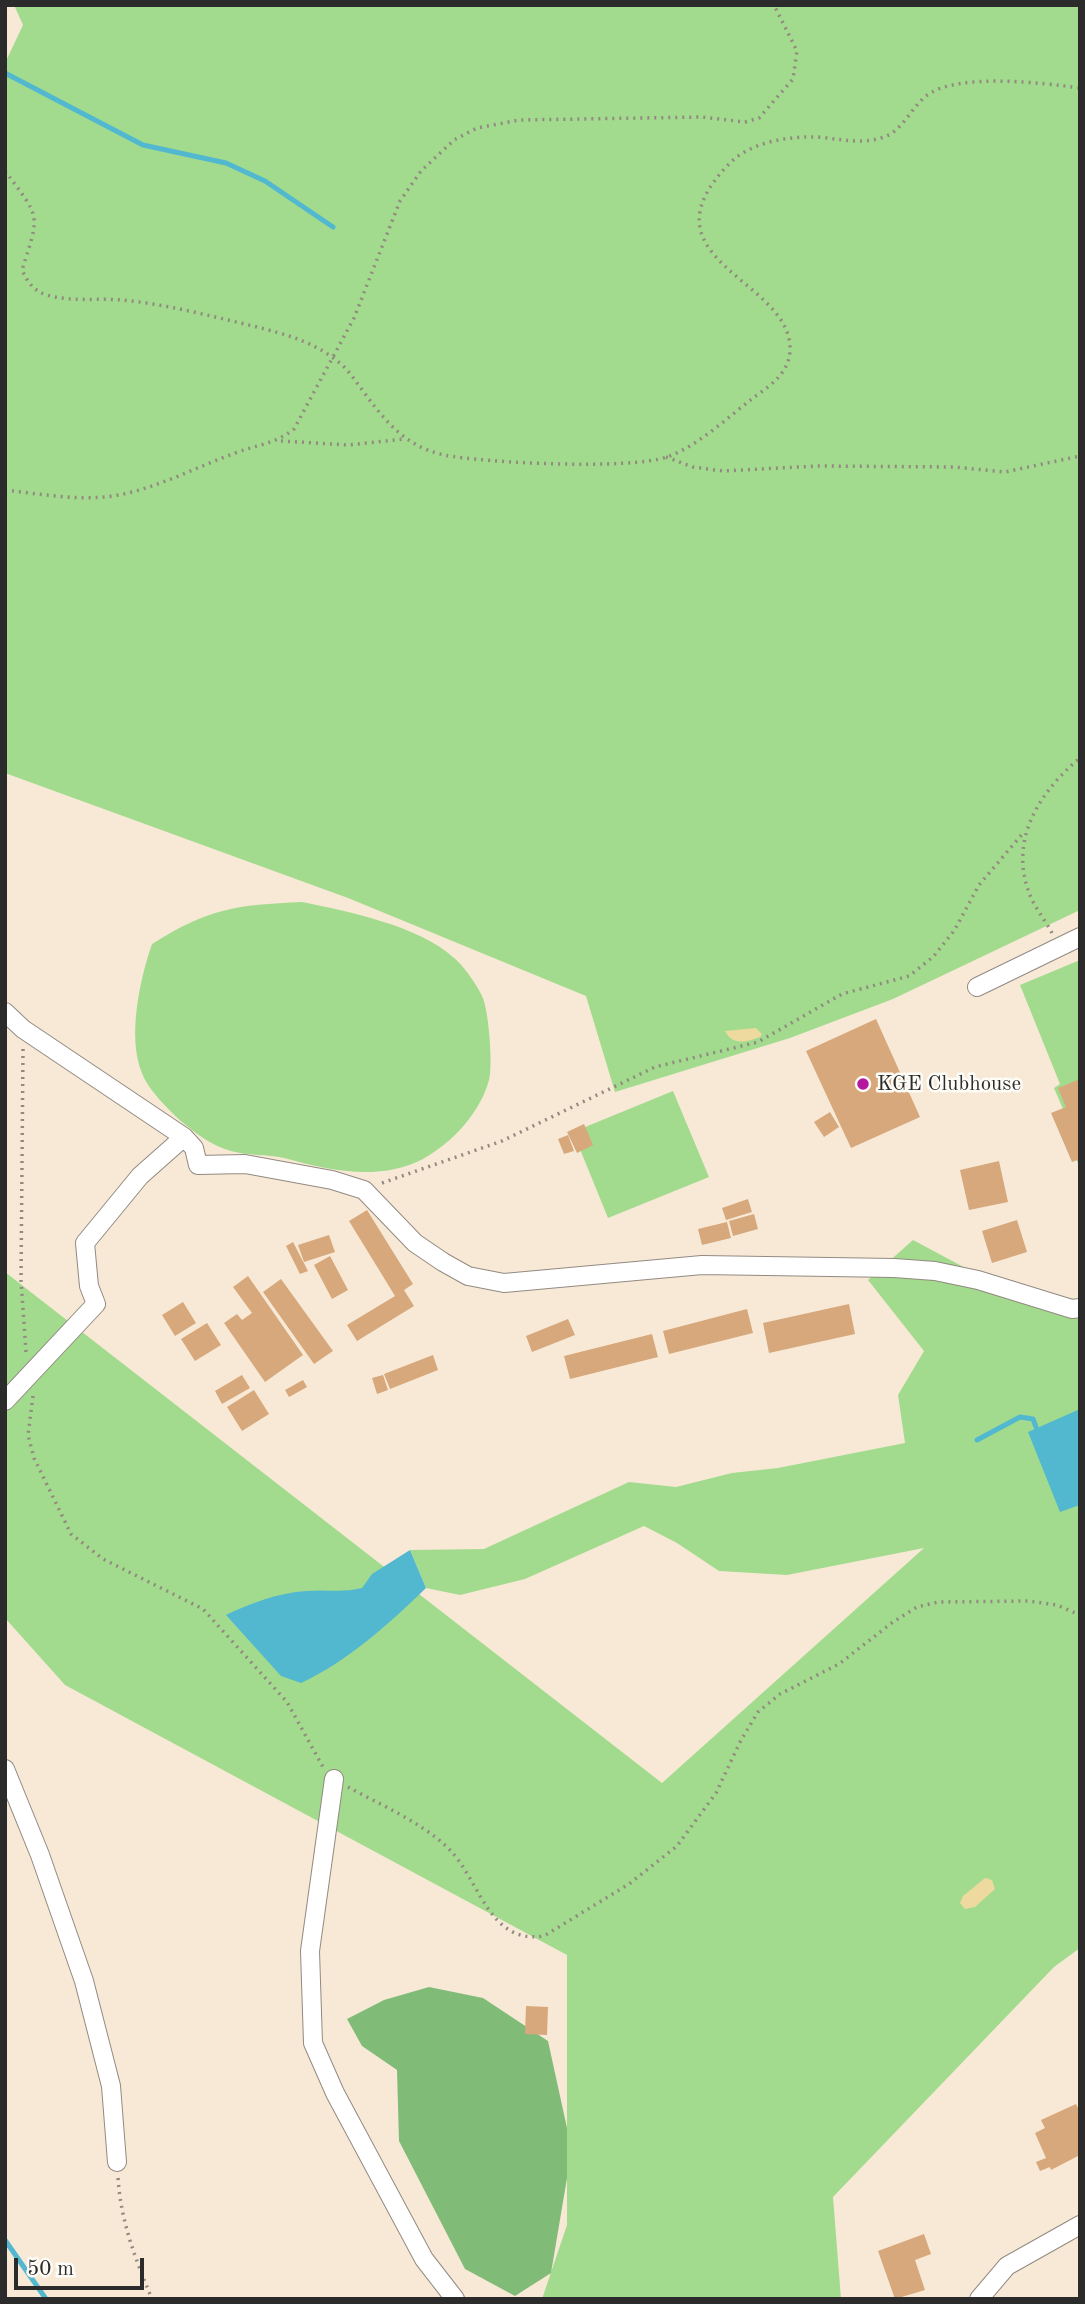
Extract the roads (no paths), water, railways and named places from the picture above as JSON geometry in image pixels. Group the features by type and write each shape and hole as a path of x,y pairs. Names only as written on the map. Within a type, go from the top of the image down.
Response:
{"street":[{"path":"977,987 1080,937"},
{"path":"5,1012 23,1029 184,1137 194,1148 198,1165 245,1164 332,1180 364,1190 415,1243 468,1276 504,1283 702,1265 894,1268 935,1271 978,1280 1072,1309 1080,1308"},
{"path":"5,1401 96,1304 89,1286 85,1243 140,1175 184,1137"},
{"path":"5,1769 40,1855 84,1981 111,2085 117,2162"},
{"path":"334,1779 310,1951 313,2043 335,2094 424,2259 454,2299"},
{"path":"979,2299 1007,2266 1080,2225"}],"water":[{"path":"1080,1409 1080,1505 1060,1512 1028,1432"},
{"path":"410,1550 426,1588 351,1653 301,1683 281,1676 226,1615 285,1594 362,1588 372,1574"}],"waterway":[{"path":"5,73 143,145 226,163 265,181 333,227"},
{"path":"977,1440 1020,1417 1033,1419 1036,1427"},
{"path":"5,2240 46,2299"}],"place":[{"name":"KGE Clubhouse","path":"863,1084"}]}
